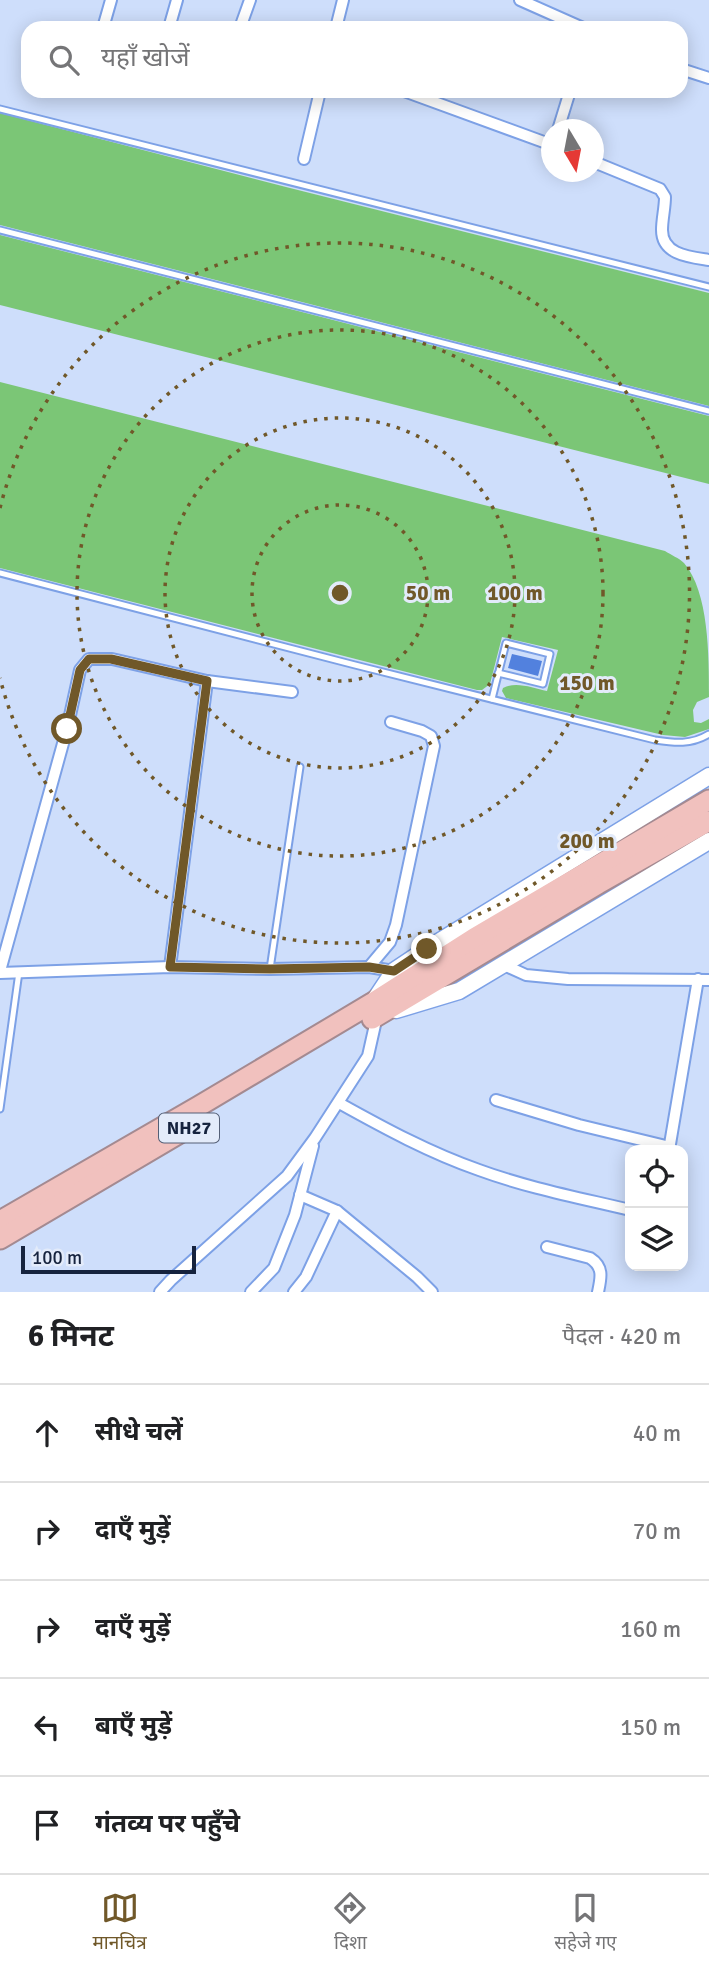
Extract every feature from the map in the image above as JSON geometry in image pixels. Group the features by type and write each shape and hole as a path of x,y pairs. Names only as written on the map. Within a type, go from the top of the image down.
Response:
{"highway":[{"name":"NH27","path":"0,1239 375,1009 474,938 709,800"},
{"name":"NH27","path":"0,1221 199,1106 709,821"}],"street":[{"path":"105,21 111,0"},
{"path":"171,21 177,0"},
{"path":"242,21 250,0"},
{"path":"338,21 343,0"},
{"path":"520,0 567,21"},
{"path":"688,71 709,78"},
{"path":"304,159 318,98"},
{"path":"423,98 541,141"},
{"path":"561,119 568,98"},
{"path":"604,166 660,189 665,197 663,240 669,249 709,260"},
{"path":"292,692 207,681 111,659 89,659 80,670 67,729 0,972 170,967 369,967 394,971"},
{"path":"170,967 207,681"},
{"path":"369,967 390,942 396,925 434,746 431,736 391,722"},
{"path":"160,1292 288,1176 368,1056 375,1009 394,971 709,776"},
{"path":"375,1009 459,991 709,841"},
{"path":"504,965 526,975 568,979 703,979 671,1145"},
{"path":"496,1100 655,1145"},
{"path":"339,1103 402,1138 479,1170 556,1193 625,1209"},
{"path":"251,1292 274,1268 295,1215 315,1138"},
{"path":"300,1195 337,1211 432,1292"},
{"path":"294,1292 306,1277 337,1211"},
{"path":"547,1247 596,1262 601,1275 598,1292"}],"lane":[{"path":"0,109 709,287"},
{"path":"0,230 709,411"},
{"path":"0,573 671,742 696,741 709,734"},
{"path":"492,699 506,643 550,654 543,684 499,673"},
{"path":"270,969 300,767"},
{"path":"0,1110 19,972"}],"green space":[{"path":"0,113 709,293 709,406 0,225"},
{"path":"0,235 709,416 709,484 0,305"},
{"path":"0,382 665,551 684,563 692,575 703,607 708,644 709,697 697,702 693,710 694,722 701,723 709,719 709,729 685,737 663,735 506,698 503,688 513,685 547,691 558,650 502,637 490,684 477,690 0,568"}],"water":[{"path":"512,654 542,661 538,676 508,668"}],"route":[{"path":"67,729 80,670 89,659 111,659 207,681 170,967 369,967 394,971 427,949"}]}
